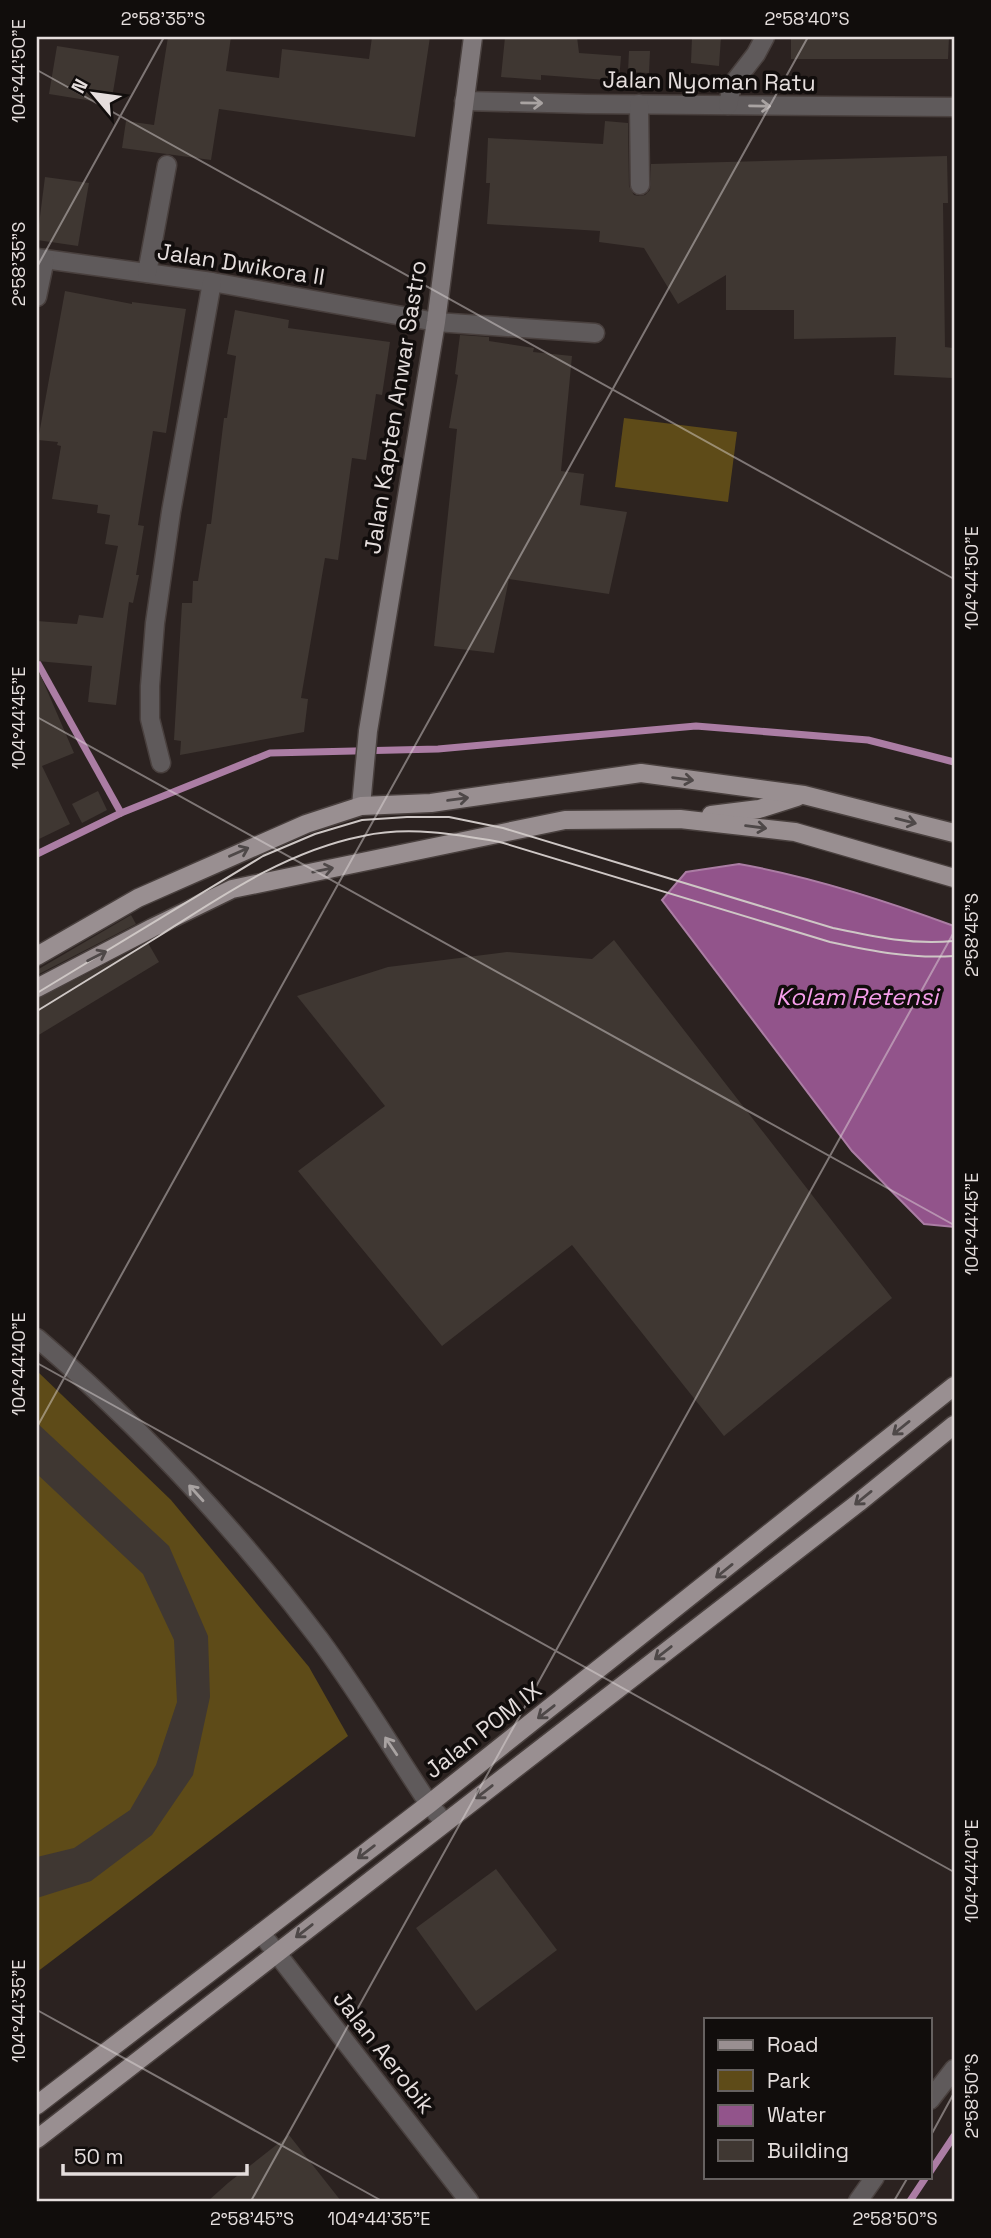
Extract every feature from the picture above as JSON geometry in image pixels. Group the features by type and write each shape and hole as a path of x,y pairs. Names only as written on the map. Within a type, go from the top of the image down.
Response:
{"main road":[{"path":"37,956 138,898 306,824 361,806 431,803 641,773 804,795 954,833"},
{"path":"37,988 232,889 565,820 680,819 758,809 804,795"},
{"path":"680,819 795,832 954,878"},
{"name":"Jalan POM IX","path":"37,2105 429,1804 954,1385"},
{"path":"37,2139 858,1503 954,1425"}],"street":[{"name":"Jalan Kapten Anwar Sastro","path":"361,806 368,731 436,322 473,37"},
{"path":"728,105 732,85 765,37"},
{"name":"Jalan Nyoman Ratu","path":"464,101 954,107"},
{"path":"639,104 640,185"},
{"path":"147,273 167,165"},
{"path":"37,297 41,258"},
{"name":"Jalan Dwikora II","path":"41,258 212,282 436,322 595,333"},
{"path":"160,763 150,719 155,623 171,512 212,282"},
{"path":"37,1338 105,1398 242,1544 320,1641 429,1804 444,1822"},
{"name":"Jalan Aerobik","path":"261,1933 469,2201"},
{"path":"932,2098 954,2070"},
{"path":"858,2201 875,2178"}],"green space":[{"path":"624,418 737,432 728,502 615,487"},
{"path":"37,1371 171,1500 309,1667 348,1736 37,1972"}],"water":[{"name":"Kolam Retensi","path":"739,864 848,890 954,926 954,1227 924,1224 852,1151 662,900 686,872"}],"building":[{"path":"168,37 231,37 226,71 279,78 282,49 369,59 372,37 430,37 415,137 219,109 211,160 122,148 126,121 154,125"},
{"path":"505,37 577,37 579,53 621,56 619,81 541,75 541,80 501,77"},
{"path":"692,37 721,37 719,66 691,63"},
{"path":"791,37 949,37 948,59 791,59"},
{"path":"57,46 119,56 111,104 49,94"},
{"path":"629,51 650,51 649,73 628,72"},
{"path":"605,121 628,123 629,186 634,195 639,196 650,190 651,164 947,156 948,203 943,203 945,347 953,348 952,378 894,375 896,337 794,339 794,310 726,310 726,275 678,304 644,248 599,242 600,231 487,224 490,183 486,183 488,138 603,144"},
{"path":"45,177 89,183 78,246 37,240"},
{"path":"65,291 132,304 186,309 166,433 153,431 138,525 144,526 136,575 139,575 133,603 129,602 116,705 88,702 92,666 37,661 37,621 77,624 79,615 103,618 118,546 105,544 110,515 97,513 98,505 52,499 61,446 57,445 58,442 38,440"},
{"path":"235,310 289,320 288,328 390,342 382,395 376,394 366,460 352,458 338,560 325,558 301,698 308,699 304,732 180,755 181,741 174,740 182,603 192,603 193,581 198,581 207,524 211,524 224,418 227,418 236,356 227,354"},
{"path":"460,335 489,337 489,341 534,348 533,352 572,356 561,471 584,474 580,505 627,512 609,594 509,579 494,653 434,646 457,429 449,428 458,375 455,374"},
{"path":"37,667 74,753 42,766 70,824 37,840"},
{"path":"98,791 107,810 82,823 72,804"},
{"path":"131,915 136,924 37,975 37,970"},
{"path":"614,940 892,1298 724,1436 572,1245 442,1346 298,1171 385,1106 297,996 388,967 507,952 592,959"},
{"path":"148,943 159,962 37,1036 37,999"},
{"path":"37,1423 169,1546 208,1636 210,1697 193,1775 152,1835 91,1881 37,1898 37,1857 74,1848 130,1810 156,1765 177,1702 174,1640 143,1574 37,1474"},
{"path":"496,1869 557,1950 476,2011 416,1928"},
{"path":"289,2135 341,2201 208,2201 228,2183"}],"waterway":[{"path":"37,662 121,813"},
{"path":"37,854 121,813 270,753 438,749 696,726 868,740 954,762"},
{"path":"932,2169 954,2136"},
{"path":"910,2201 925,2178"}],"tram line":[{"path":"37,993 263,856 315,834 362,820 407,817 449,817 503,828 833,928 908,941 954,941"},
{"path":"37,1011 256,876 308,852 380,833 414,831 500,842 830,942 907,955 954,956"}]}
